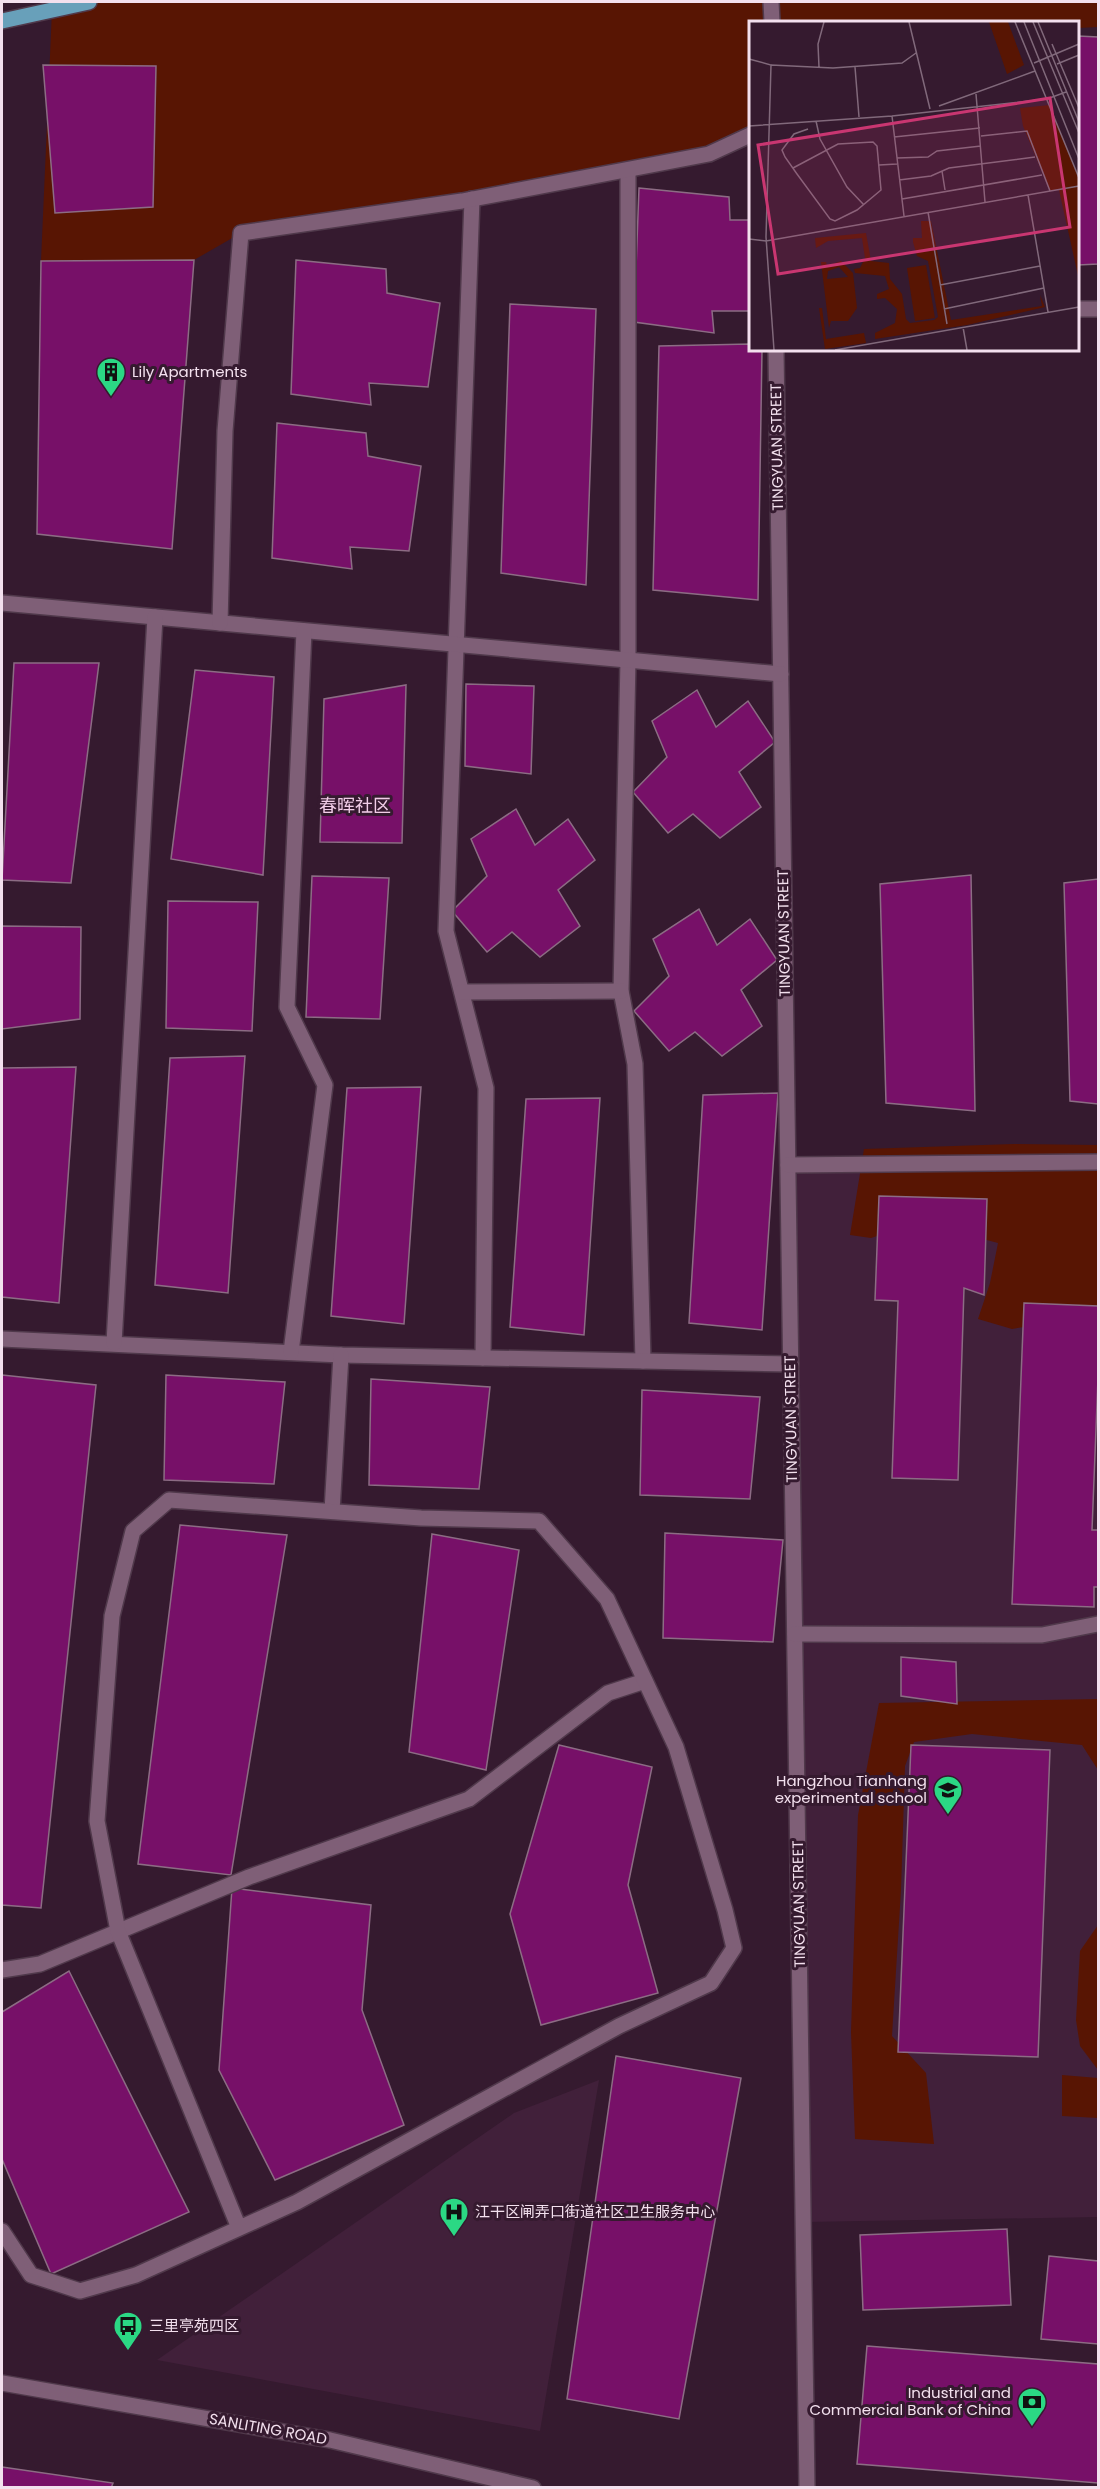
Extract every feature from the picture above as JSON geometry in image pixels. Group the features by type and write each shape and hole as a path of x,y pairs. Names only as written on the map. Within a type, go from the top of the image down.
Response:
{"main road":[{"path":"2,21 89,2"}],"street":[{"path":"771,2 772,21"},
{"path":"220,623 225,431 241,233 472,199 628,170 709,154 749,135"},
{"path":"628,170 628,660 621,991 635,1064 643,1361"},
{"path":"472,199 446,931 486,1088 483,1358"},
{"path":"1079,309 1098,309"},
{"name":"TINGYUAN STREET","path":"776,351 807,2487"},
{"path":"2,603 781,674"},
{"path":"114,1343 155,617"},
{"path":"291,1352 325,1085 287,1007 304,631"},
{"path":"462,992 621,991"},
{"path":"788,1165 1098,1161"},
{"path":"2,1338 341,1355 790,1364"},
{"path":"332,1511 341,1355"},
{"path":"2,2231 31,2275 80,2291 136,2275 297,2202 619,2026 711,1983 734,1948 725,1910 676,1748 608,1599 539,1521 421,1518 169,1500 133,1531 112,1616 97,1821 118,1931 239,2228"},
{"path":"795,1634 1042,1635 1098,1624"},
{"path":"2,1970 40,1964 249,1877 468,1799 608,1693 645,1682"},
{"name":"SANLITING ROAD","path":"2,2383 330,2440 533,2487"}],"shaded area":[{"path":"88,2 1098,2 1098,27 1079,28 1079,21 749,21 749,135 709,154 241,233 194,260 41,261 52,10"},
{"path":"1014,1144 1098,1145 1098,1315 1012,1329 978,1319 990,1283 998,1243 919,1222 871,1238 850,1235 864,1149"},
{"name":"Hangzhou Tianhang experimental school","path":"1098,1162 1098,2217 804,2222 788,1165"},
{"path":"1098,1699 1098,1770 1082,1745 972,1734 914,1742 905,1766 901,1890 892,2036 926,2073 934,2144 855,2139 851,2032 858,1815 879,1703"},
{"path":"1098,1925 1098,2070 1080,2046 1076,2020 1080,1951"},
{"path":"1062,2075 1098,2078 1098,2118 1062,2116"},
{"name":"江干区闸弄口街道社区卫生服务中心","path":"599,2080 540,2431 157,2360 514,2113"}],"building":[{"path":"1079,36 1098,37 1098,264 1079,265"},
{"path":"43,65 156,66 153,207 55,213"},
{"path":"639,188 729,197 730,220 749,220 749,311 712,311 714,333 634,322"},
{"name":"Lily Apartments","path":"194,260 172,549 37,534 41,261"},
{"path":"296,260 386,269 387,293 440,303 428,387 369,383 371,405 291,394"},
{"path":"510,304 596,309 586,585 501,573"},
{"path":"749,344 749,351 762,351 758,600 653,590 659,346"},
{"path":"277,423 366,433 368,456 421,466 409,551 350,547 352,569 272,558"},
{"path":"14,663 99,663 71,883 2,880"},
{"path":"195,670 274,677 263,875 171,859"},
{"path":"466,684 534,686 531,774 465,766"},
{"path":"406,685 402,843 320,842 324,699"},
{"path":"697,690 716,727 748,701 775,742 739,772 761,807 720,838 693,814 668,833 633,792 667,757 652,721"},
{"path":"516,809 535,845 568,819 595,860 558,890 580,926 540,957 512,932 487,952 452,911 487,876 471,839"},
{"path":"971,875 975,1111 886,1103 880,884"},
{"path":"312,876 389,878 380,1019 306,1017"},
{"path":"1098,879 1098,1104 1070,1101 1064,883"},
{"path":"168,901 258,902 252,1031 166,1028"},
{"path":"699,909 717,945 750,919 777,960 741,990 762,1026 722,1056 695,1032 669,1051 634,1011 669,976 653,939"},
{"path":"2,926 81,927 80,1019 2,1029"},
{"path":"245,1056 228,1293 155,1285 170,1058"},
{"path":"76,1067 59,1303 2,1297 2,1068"},
{"path":"421,1087 404,1324 331,1316 347,1088"},
{"path":"778,1093 762,1330 689,1323 703,1095"},
{"path":"600,1098 584,1335 510,1327 526,1099"},
{"path":"879,1196 987,1199 984,1295 964,1288 958,1480 892,1478 898,1301 875,1300"},
{"path":"1024,1303 1098,1306 1098,1378 1092,1530 1098,1530 1098,1587 1094,1587 1094,1607 1012,1604"},
{"path":"2,1375 96,1385 41,1908 2,1905"},
{"path":"166,1375 285,1382 274,1484 164,1480"},
{"path":"371,1379 490,1387 479,1489 369,1485"},
{"path":"642,1390 760,1397 750,1499 640,1495"},
{"path":"180,1525 287,1535 231,1875 138,1864"},
{"path":"665,1533 783,1540 773,1642 663,1638"},
{"path":"432,1534 519,1550 486,1770 409,1752"},
{"path":"901,1657 956,1662 957,1704 901,1696"},
{"path":"559,1745 652,1767 628,1885 658,1993 541,2025 510,1914"},
{"path":"911,1745 1050,1750 1038,2057 898,2052"},
{"path":"232,1888 371,1905 362,2010 404,2125 275,2180 219,2070"},
{"path":"69,1971 189,2212 51,2274 2,2159 2,2012"},
{"path":"616,2056 741,2078 679,2419 567,2399"},
{"path":"1007,2229 1011,2305 863,2310 860,2235"},
{"path":"1049,2256 1098,2261 1098,2344 1041,2339"},
{"path":"867,2346 1098,2364 1098,2483 857,2464"},
{"path":"2,2467 113,2483 111,2488 2,2488"}],"place":[{"name":"Lily Apartments","path":"111,398"},
{"name":"Hangzhou Tianhang experimental school","path":"948,1816"},
{"name":"江干区闸弄口街道社区卫生服务中心","path":"454,2238"},
{"name":"三里亭苑四区","path":"128,2352"},
{"name":"Industrial and Commercial Bank of China","path":"1032,2428"}],"district":[{"name":"春晖社区","path":"355,806"}]}
